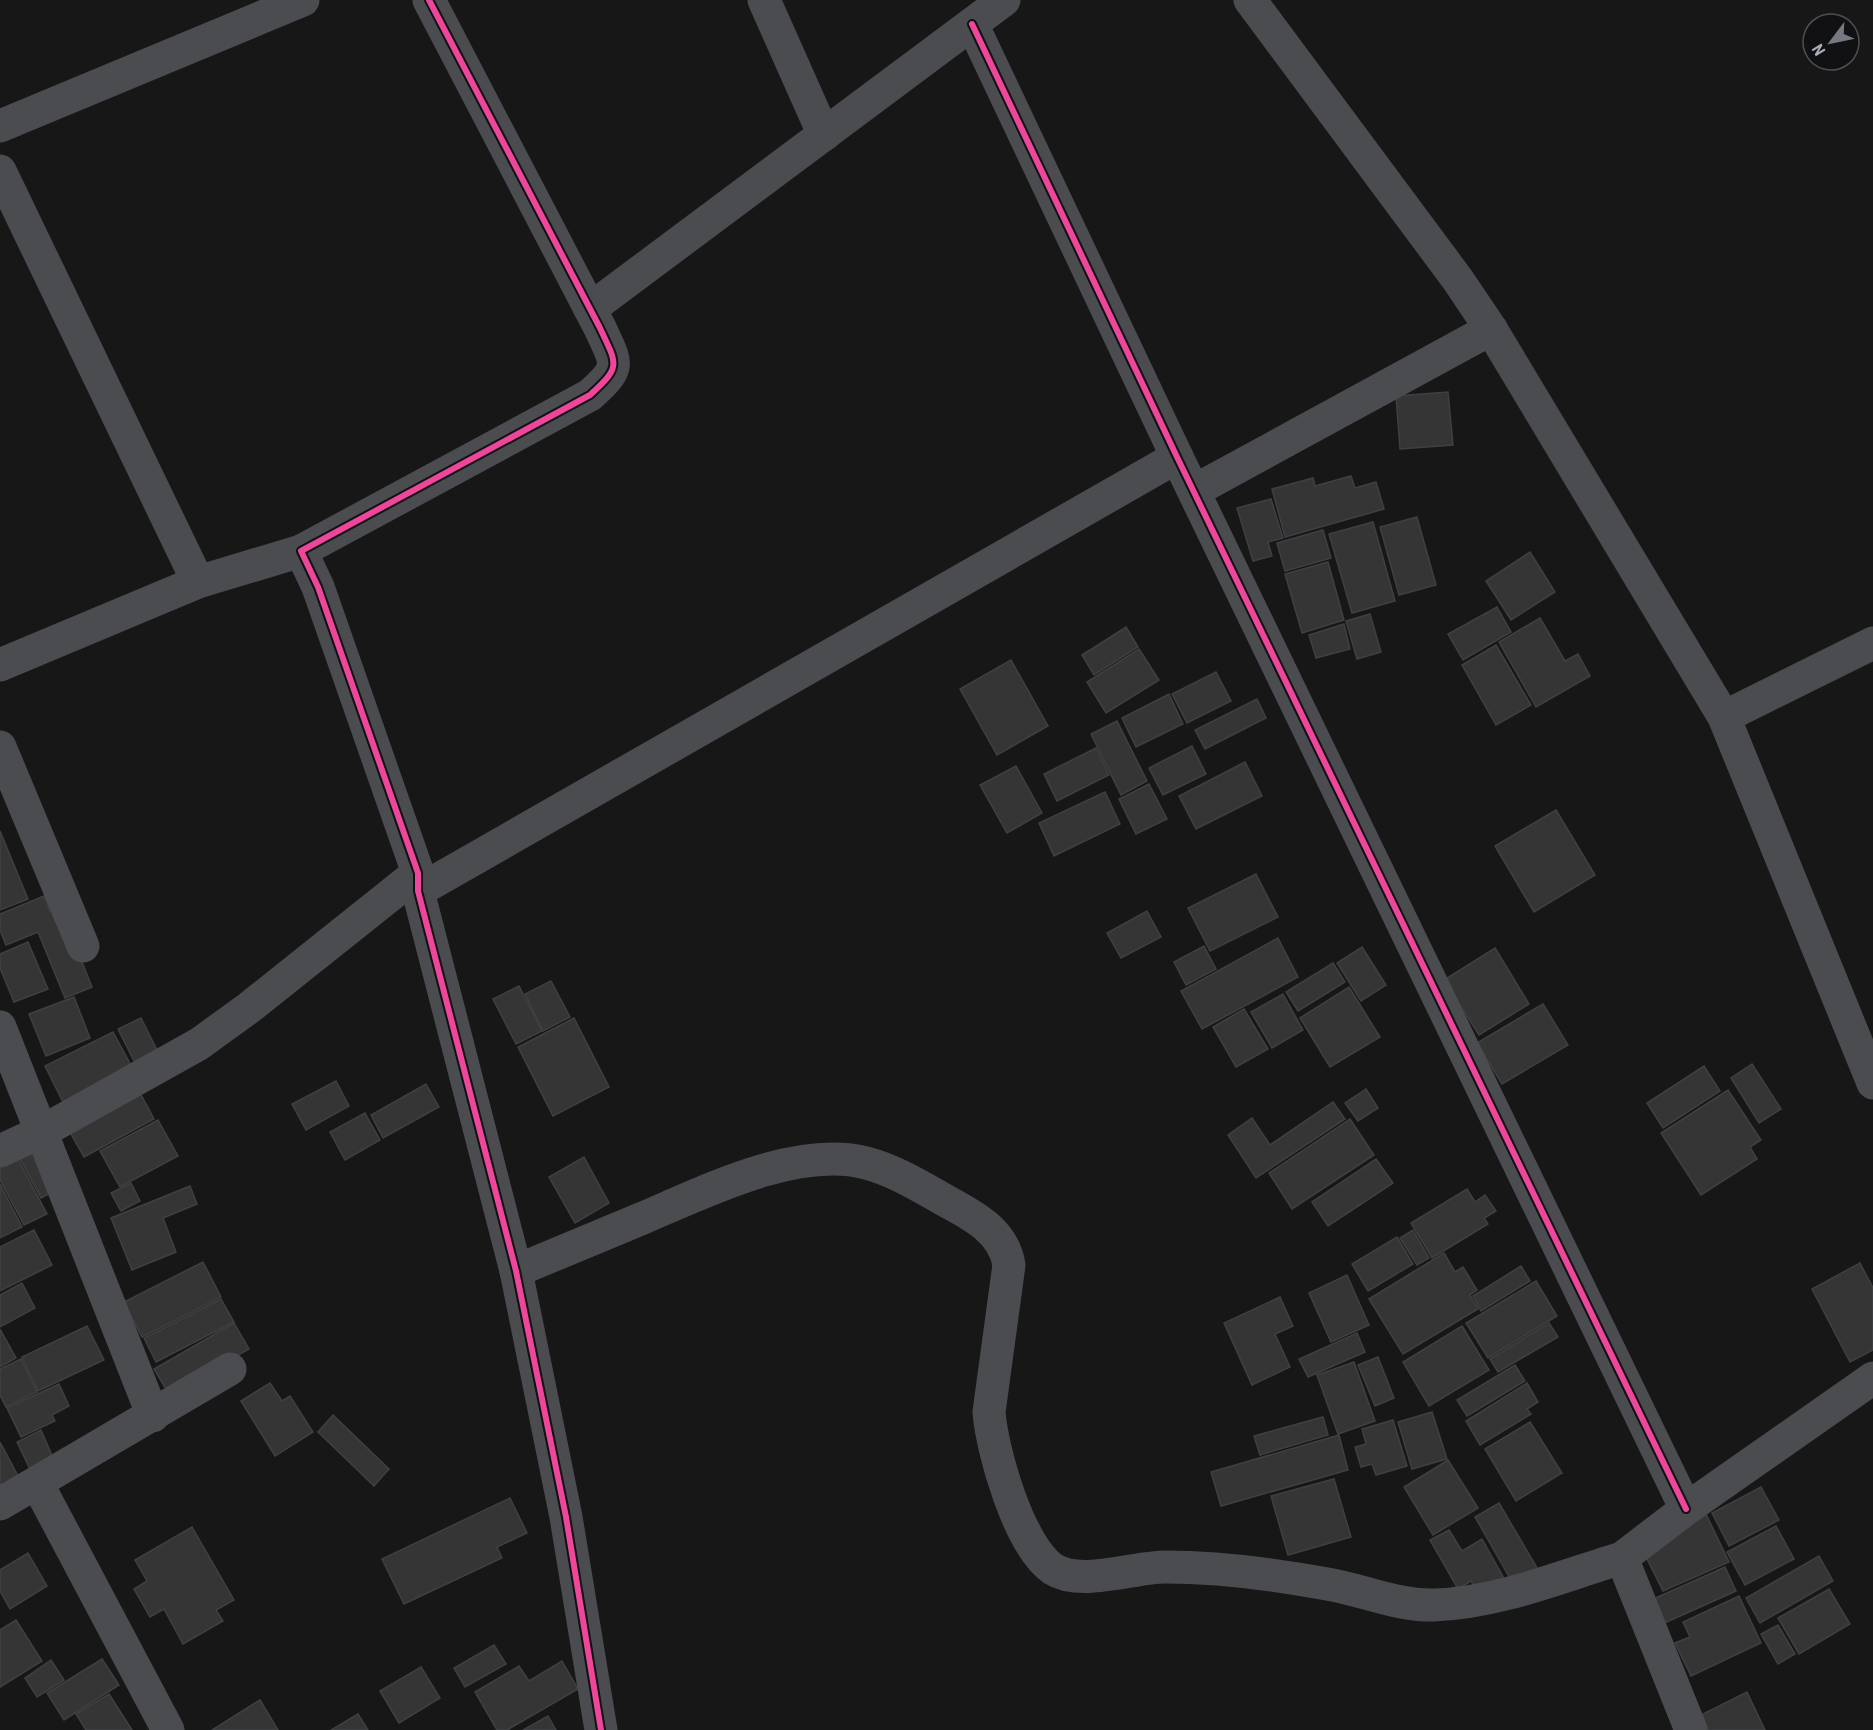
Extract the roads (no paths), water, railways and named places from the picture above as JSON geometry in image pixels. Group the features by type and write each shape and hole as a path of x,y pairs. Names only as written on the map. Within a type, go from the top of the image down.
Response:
{"street":[{"path":"0,126 303,0"},
{"path":"0,666 198,582 301,551 590,395 609,378 614,362 590,309 429,0"},
{"path":"764,0 824,135"},
{"path":"590,309 1004,0"},
{"path":"1250,0 1458,280 1491,329 1730,715 1873,1083"},
{"path":"972,24 1177,457 1686,1509"},
{"path":"0,171 198,582"},
{"path":"1194,491 1491,329"},
{"path":"0,1152 43,1131 199,1044 418,882 1177,457"},
{"path":"301,551 318,587 418,882 516,1271 566,1517 601,1730"},
{"path":"1730,715 1873,643"},
{"path":"0,747 83,946"},
{"path":"0,1027 43,1131 153,1416"},
{"path":"516,1271 702,1193 761,1172 812,1161 838,1160 866,1163 917,1185 976,1217 998,1239 1004,1249 1009,1265 989,1412 991,1436 1009,1499 1032,1541 1053,1568 1065,1574 1081,1576 1162,1567 1239,1570 1329,1584 1411,1604 1434,1605 1491,1597 1622,1558 1686,1509 1873,1378"},
{"path":"0,1504 230,1369"},
{"path":"37,1483 168,1730"},
{"path":"1622,1558 1691,1730"}]}
